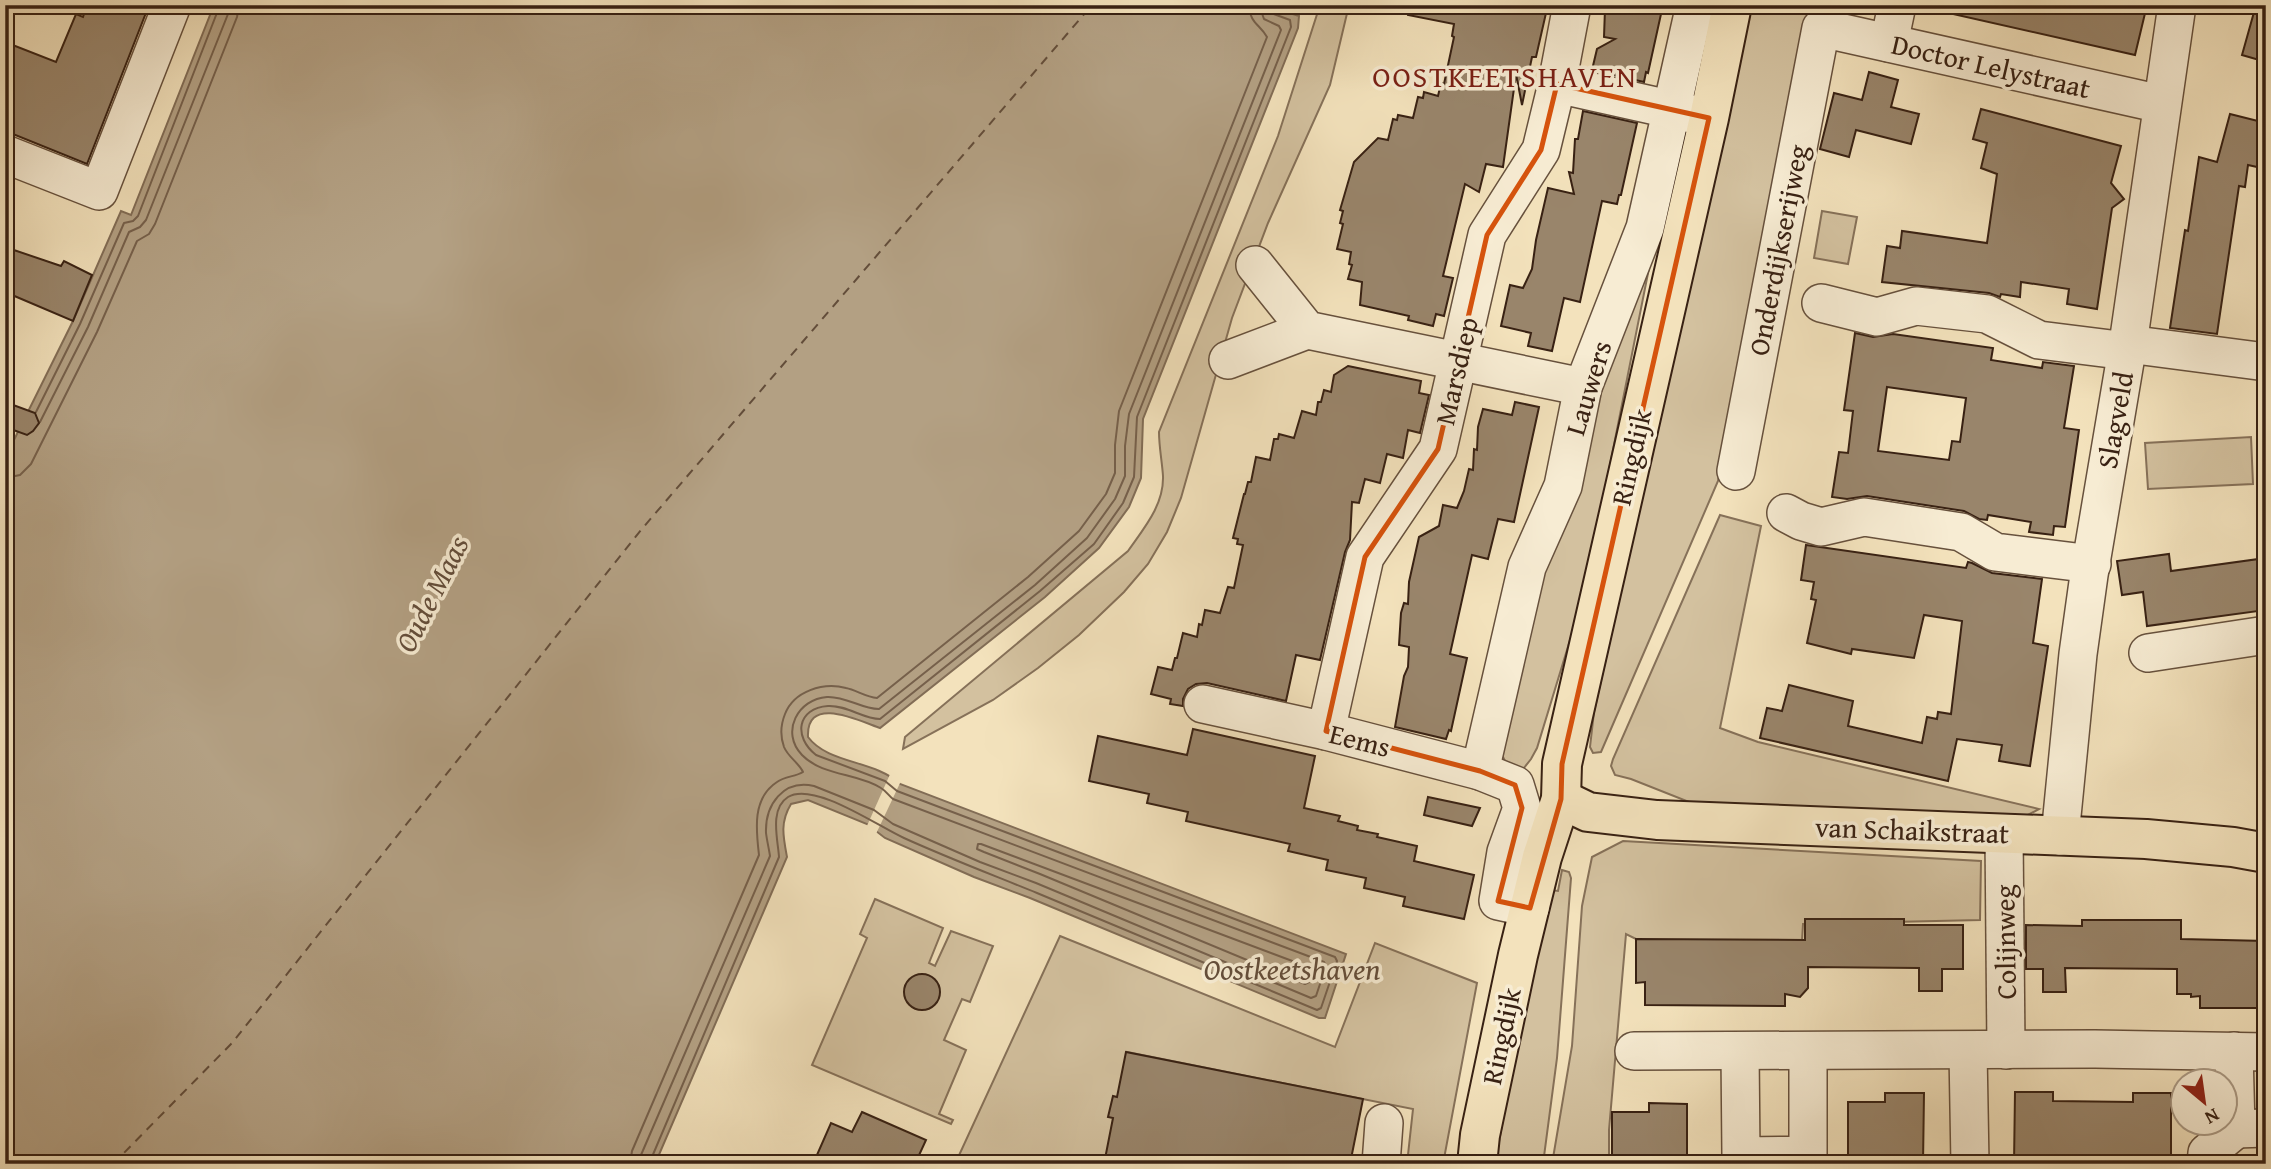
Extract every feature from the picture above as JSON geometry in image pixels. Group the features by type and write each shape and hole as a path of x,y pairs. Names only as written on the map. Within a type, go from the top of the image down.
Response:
{"main road":[{"name":"Ringdijk","path":"1477,1164 1497,1050 1542,857 1560,799 1562,764 1691,114 1732,5"},
{"name":"van Schaikstraat","path":"1560,799 1588,812 1657,820 2146,839 2233,847 2266,853"}],"street":[{"path":"5,154 99,191 173,5"},
{"name":"Marsdiep","path":"1326,731 1365,557 1438,449 1487,235 1541,150 1572,5"},
{"name":"Lauwers","path":"1480,771 1527,567 1563,485 1583,387 1691,114 1695,5"},
{"path":"1889,43 1897,5"},
{"name":"Slagveld","path":"2060,836 2078,654 2100,572 2161,104 2177,5"},
{"name":"Doctor Lelystraat","path":"1821,28 2161,104"},
{"name":"Onderdijkserijweg","path":"1736,471 1821,28"},
{"path":"1557,84 1691,114"},
{"path":"1255,265 1307,330"},
{"path":"1821,303 1877,317 1916,306 1987,314 2039,340 2266,362"},
{"path":"1228,360 1307,330 1583,387"},
{"path":"1786,513 1821,527 1864,517 1961,532 1995,552 2100,572"},
{"path":"2148,653 2266,635"},
{"name":"Eems","path":"1203,704 1326,731 1480,771 1515,785 1522,808 1506,852 1498,901 1530,908"},
{"name":"Colijnweg","path":"2004,834 2006,1050"},
{"path":"1634,1051 2250,1051 2251,1128 2207,1153 2206,1164"},
{"path":"1740,1052 1737,1160 1808,1155 1808,1051"},
{"path":"1968,1051 1970,1164"},
{"path":"1381,1164 1384,1123"}],"highlighted area":[{"path":"1557,84 1709,118 1562,764 1561,799 1530,908 1498,901 1522,808 1515,785 1480,771 1326,731 1365,557 1438,449 1487,235 1541,150"}],"shaded area":[{"path":"1320,5 1349,5 1330,85 1268,223 1232,318 1181,498 1167,532 1148,564 1124,592 1079,635 993,700 903,749 905,737 1128,551 1152,516 1160,497 1163,476 1159,432 1278,136"},
{"path":"1752,5 1816,5 1718,481 1601,752 1593,753 1590,747 1594,712"},
{"path":"1822,211 1857,217 1848,264 1814,258"},
{"path":"1653,248 1585,591 1537,748 1520,773 1509,769 1502,755 1547,546 1596,384"},
{"path":"2251,437 2253,484 2148,489 2145,443"},
{"path":"1720,515 1761,526 1720,728 1758,742 2039,809 2026,816 1689,802 1615,775 1611,766 1613,759"},
{"path":"1623,841 1981,861 1980,920 1803,924 1802,941 1640,941 1626,934 1609,1130 1609,1164 1552,1164 1572,1046 1582,906 1592,857"},
{"path":"1562,870 1569,872 1571,878 1557,1058 1543,1164 1495,1164 1517,1041 1551,890 1558,891"},
{"path":"875,899 943,928 929,963 935,966 951,931 993,946 970,1002 962,999 944,1040 966,1050 939,1114 953,1120 951,1124 812,1065 867,938 860,934"},
{"path":"1060,936 1335,1047 1375,943 1477,983 1443,1164 1407,1164 1413,1109 1127,1052 1105,1164 955,1164"}],"water":[{"path":"214,5 1265,5 1299,16 1298,28 1143,419 1141,478 1129,507 1099,548 1045,597 880,728 848,716 825,713 816,716 810,724 808,737 827,752 878,770 900,784 1346,954 1325,1018 1319,1018 974,877 885,838 867,824 808,800 791,804 785,817 783,829 787,857 655,1164 5,1164 5,458 73,321 121,211 131,215"}],"pier":[{"path":"891,772 901,781 875,836 866,828"}],"building":[{"path":"87,5 149,5 87,164 13,134 5,134 5,42 56,62 76,14 83,17"},
{"path":"1409,5 1535,5 1534,10 1546,13 1536,57 1532,57 1522,105 1516,74 1503,167 1486,164 1479,192 1465,184 1443,276 1453,278 1444,316 1436,314 1433,326 1408,320 1409,316 1360,305 1362,282 1348,279 1352,265 1349,264 1351,252 1337,249 1343,224 1340,223 1343,211 1340,210 1354,162 1378,138 1388,140 1393,119 1397,120 1398,115 1413,118 1418,97 1423,98 1424,92 1438,96 1441,83 1444,84 1454,37 1454,24 1408,15"},
{"path":"1613,5 1663,5 1644,82 1592,70 1597,49 1615,39 1604,37 1605,9 1612,10"},
{"path":"1954,5 2147,5 2135,55 1953,14"},
{"path":"2256,5 2266,5 2266,62 2242,55"},
{"path":"1869,72 1898,80 1891,107 1919,114 1911,144 1856,130 1849,157 1820,149 1834,93 1862,100"},
{"path":"1981,109 2121,146 2111,183 2124,199 2112,208 2097,309 2067,304 2069,289 2021,282 2020,297 2001,294 2000,297 1989,293 1882,282 1887,246 1900,248 1902,231 1987,243 1997,174 1981,168 1987,143 1973,139"},
{"path":"1583,111 1637,123 1621,195 1617,204 1602,201 1580,302 1564,298 1552,351 1528,346 1531,333 1501,326 1510,285 1523,288 1532,269 1548,188 1574,194 1569,172 1573,173 1575,139 1578,139"},
{"path":"2230,114 2266,123 2266,169 2248,165 2245,187 2239,186 2217,334 2170,328 2199,157 2217,162"},
{"path":"5,247 61,266 64,261 92,275 73,321 5,292"},
{"path":"1855,333 1873,337 1893,334 1993,348 1991,360 2042,368 2043,362 2074,366 2064,428 2079,430 2065,527 2054,526 2053,535 2029,532 2031,522 1988,515 1987,520 1979,519 1964,511 1867,496 1847,499 1832,497 1839,452 1848,453 1853,411 1844,410","holes":["1887,387 1966,398 1960,442 1952,441 1949,460 1878,451"]},
{"path":"1348,366 1421,381 1419,393 1429,395 1420,433 1408,430 1403,458 1387,454 1380,483 1365,479 1359,503 1352,502 1350,540 1320,660 1296,655 1286,701 1207,683 1196,684 1188,689 1183,706 1170,704 1171,699 1151,694 1158,667 1172,670 1183,633 1197,637 1205,610 1220,613 1228,587 1234,588 1243,545 1237,544 1238,539 1233,538 1256,457 1270,460 1274,439 1278,439 1279,434 1294,438 1302,411 1316,415 1324,390 1331,392 1334,375"},
{"path":"5,402 35,413 39,423 33,431 27,435 5,427"},
{"path":"1515,402 1539,407 1514,522 1498,519 1488,559 1472,555 1450,654 1467,658 1451,731 1449,730 1446,739 1395,727 1408,667 1409,647 1399,645 1401,613 1404,603 1408,604 1409,582 1419,537 1439,526 1443,505 1457,508 1469,469 1473,470 1474,449 1477,450 1478,427 1483,409 1512,415"},
{"path":"1806,545 1966,568 1968,562 1992,573 2042,579 2033,643 2048,646 2030,766 1999,761 2002,745 1957,739 1948,781 1760,738 1767,708 1782,711 1789,685 1853,701 1848,726 1922,743 1927,717 1937,719 1938,712 1951,714 1962,621 1924,615 1914,658 1852,649 1851,654 1807,643 1816,600 1811,599 1814,582 1801,580"},
{"path":"2169,554 2171,571 2266,558 2266,610 2147,626 2143,592 2122,595 2117,561"},
{"path":"1193,729 1315,756 1304,808 1340,816 1338,821 1358,826 1357,830 1378,834 1377,837 1417,846 1414,861 1474,875 1464,919 1403,906 1405,897 1364,888 1366,878 1326,870 1328,860 1288,851 1290,844 1186,821 1188,812 1147,803 1149,794 1089,781 1098,736 1187,755"},
{"path":"1428,797 1480,808 1472,826 1424,815"},
{"path":"1805,919 1904,919 1904,925 1963,925 1963,969 1942,969 1942,991 1919,991 1919,968 1808,967 1808,988 1800,997 1785,994 1785,1006 1645,1005 1645,982 1636,983 1636,939 1805,940"},
{"path":"2082,920 2181,920 2181,939 2266,941 2263,1008 2200,1008 2200,996 2177,994 2177,969 2065,968 2066,992 2043,992 2043,969 2026,969 2026,925 2082,926"},
{"path":"922,974 935,979 940,992 935,1005 922,1010 909,1005 904,992 909,979"},
{"path":"1126,1052 1363,1099 1350,1164 1104,1164 1113,1118 1108,1117 1113,1096 1117,1097"},
{"path":"2015,1092 2053,1092 2053,1101 2133,1102 2133,1093 2170,1093 2171,1164 2014,1164"},
{"path":"1885,1093 1924,1093 1923,1164 1848,1164 1848,1102 1885,1102"},
{"path":"1649,1103 1687,1104 1687,1164 1612,1164 1612,1112 1649,1112"},
{"path":"862,1112 926,1140 915,1164 813,1164 831,1123 852,1132"}],"ferry route":[{"path":"113,1164 232,1043 641,530 1092,5"}],"district":[{"name":"OOSTKEETSHAVEN","path":"1505,77"}],"water label":[{"name":"Oude Maas","path":"432,594"},
{"name":"Oostkeetshaven","path":"1292,970"}]}
